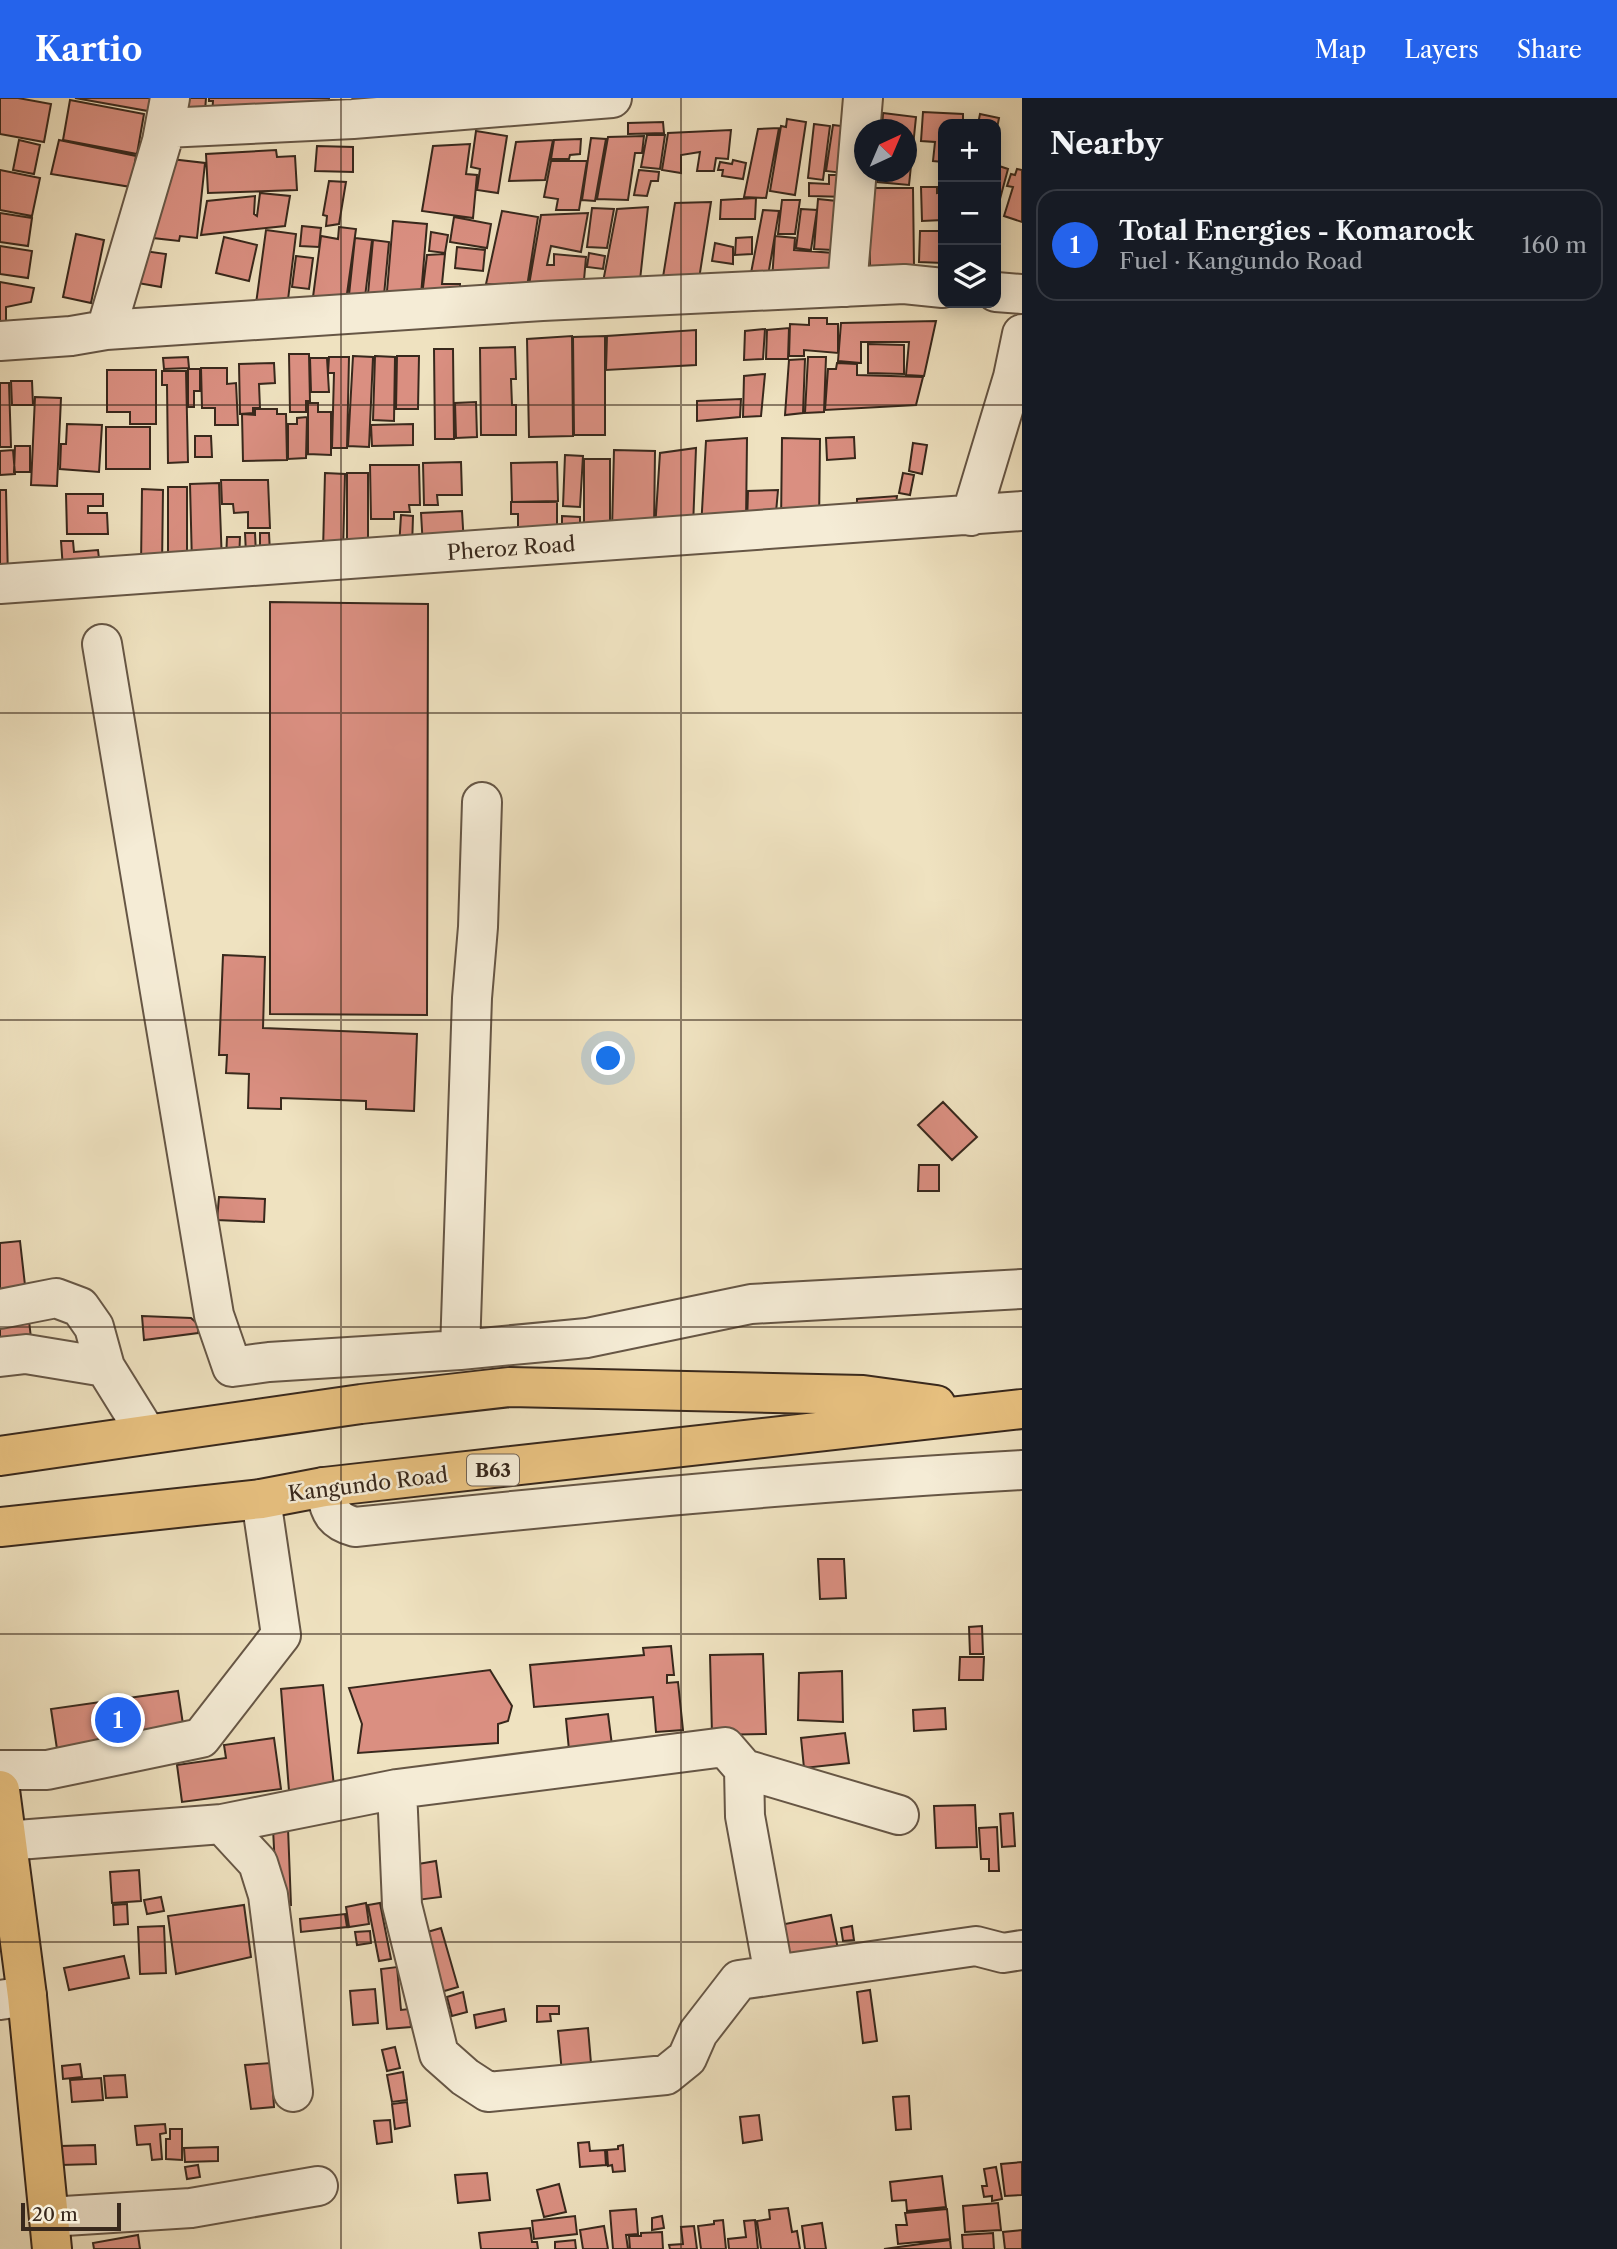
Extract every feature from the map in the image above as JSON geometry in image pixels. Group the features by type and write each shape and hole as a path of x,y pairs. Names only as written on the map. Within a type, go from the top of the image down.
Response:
{"main road":[{"name":"Kangundo Road","path":"0,1456 146,1433 510,1387 863,1395 1004,1411"},
{"name":"Kangundo Road","path":"0,1527 261,1499 324,1487 1004,1411"},
{"path":"2,1815 13,1998 51,2233"}],"street":[{"path":"106,330 167,113 612,98"},
{"path":"847,287 863,98"},
{"path":"0,341 71,336 106,330 542,301 904,284 938,287"},
{"path":"1001,293 1022,295"},
{"path":"971,516 1013,377 1022,334"},
{"name":"Pheroz Road","path":"0,584 1022,511"},
{"path":"102,644 214,1315 232,1367 587,1338 751,1304 1022,1289"},
{"path":"460,1350 472,998 478,927 482,802"},
{"path":"0,1308 56,1298 72,1303 86,1313 94,1327 105,1367 146,1433"},
{"path":"0,1357 26,1354 105,1367"},
{"path":"324,1487 333,1516 342,1524 355,1527 545,1507 860,1480 1022,1470"},
{"path":"0,1770 47,1770 201,1738 281,1635 261,1499"},
{"path":"2,1815 222,1824 397,1789 725,1747 744,1769 899,1815"},
{"path":"744,1769 745,1816 774,1975"},
{"path":"397,1789 402,1905 439,2054 465,2077 488,2092 666,2075 687,2058 698,2033 739,1980 976,1946 1003,1953 1022,1950"},
{"path":"222,1824 258,1863 268,1895 293,2092"},
{"path":"51,2233 318,2186"}],"building":[{"path":"0,98 18,98 51,104 44,142 0,134"},
{"path":"75,98 151,98 148,111"},
{"path":"182,98 206,98 205,111 184,119"},
{"path":"209,98 329,98 328,117 212,115 213,101 209,101"},
{"path":"70,100 144,114 137,154 63,140"},
{"path":"923,112 963,114 963,119 938,119 938,162 933,161 935,142 921,141"},
{"path":"883,113 916,117 916,119 883,119"},
{"path":"980,114 999,118 999,119 979,119"},
{"path":"787,119 806,122 795,195 770,191 781,126 786,127"},
{"path":"663,122 664,133 628,134 628,123"},
{"path":"814,124 830,126 823,180 808,178"},
{"path":"833,125 850,127 843,173 826,171"},
{"path":"779,128 766,198 744,197 758,129"},
{"path":"731,130 728,159 716,158 714,171 697,171 700,152 681,155 681,173 662,170 668,133"},
{"path":"476,131 507,136 498,193 477,190 480,169 471,167"},
{"path":"647,135 665,135 660,169 641,167"},
{"path":"644,136 642,153 635,153 628,200 597,199 608,137"},
{"path":"591,138 606,139 595,201 582,200"},
{"path":"581,139 580,154 570,155 569,159 551,159 554,140"},
{"path":"19,140 40,145 34,174 13,170"},
{"path":"59,140 136,156 131,187 51,174"},
{"path":"553,140 545,180 509,181 516,142"},
{"path":"470,144 466,174 477,175 473,218 422,211 433,146"},
{"path":"317,146 353,147 353,172 315,171"},
{"path":"276,150 277,157 295,156 297,190 208,193 206,154"},
{"path":"162,158 205,163 197,238 180,236 179,241 153,238"},
{"path":"733,160 746,163 743,179 722,176 723,170 718,170 720,162 732,164"},
{"path":"551,161 587,161 579,210 556,210 558,199 544,197"},
{"path":"1001,167 1008,169 1001,195"},
{"path":"1017,169 1022,170 1022,222 1004,216 1013,187 1007,186 1011,174 1015,175"},
{"path":"0,170 40,178 32,216 0,210"},
{"path":"639,170 659,172 658,181 651,181 647,196 634,195"},
{"path":"829,175 848,175 848,197 809,196 809,183 829,184"},
{"path":"329,181 346,182 339,224 326,226 327,216 323,215"},
{"path":"877,182 909,182 909,185"},
{"path":"921,187 937,187 938,220 922,221"},
{"path":"869,188 913,188 914,267 870,267"},
{"path":"260,193 290,196 285,226 201,235 207,201 255,196 254,214 257,216"},
{"path":"756,198 755,219 720,219 721,200"},
{"path":"818,199 837,201 833,250 814,249"},
{"path":"782,200 800,200 795,234 778,234"},
{"path":"711,202 699,279 663,277 675,203"},
{"path":"648,207 640,280 603,282 617,209"},
{"path":"592,208 614,209 607,248 587,247"},
{"path":"801,209 817,210 811,250 796,248"},
{"path":"763,210 779,211 768,276 751,273"},
{"path":"502,211 538,217 527,287 486,284"},
{"path":"0,213 32,218 28,246 0,242"},
{"path":"588,213 581,252 551,246 547,265 554,265 554,254 586,257 584,280 529,285 541,215"},
{"path":"454,217 491,224 487,248 450,242"},
{"path":"393,221 427,224 421,295 387,291"},
{"path":"302,226 321,228 319,247 300,246"},
{"path":"339,227 356,229 346,301 313,297 321,236 338,239"},
{"path":"266,230 296,234 286,316 255,311"},
{"path":"920,231 938,231 938,263 919,262"},
{"path":"431,232 448,235 445,253 429,251"},
{"path":"76,234 104,240 91,303 63,297"},
{"path":"775,236 795,238 794,250 834,253 831,284 772,280"},
{"path":"224,237 257,245 249,281 216,273"},
{"path":"752,237 752,254 735,255 736,238"},
{"path":"355,238 372,240 365,297 349,295"},
{"path":"373,240 389,242 384,295 368,294"},
{"path":"715,243 733,247 733,264 712,261"},
{"path":"0,246 32,251 28,278 0,274"},
{"path":"457,247 485,250 483,271 455,268"},
{"path":"137,250 166,254 161,287 132,282"},
{"path":"589,253 605,256 603,269 587,267"},
{"path":"445,254 442,284 460,284 460,301 421,304 427,255"},
{"path":"296,256 313,258 309,289 292,287"},
{"path":"0,282 34,288 31,302 6,307 6,326 0,327"},
{"path":"809,318 827,318 827,324 838,324 838,353 804,350 804,356 789,356 790,324 809,325"},
{"path":"936,321 924,376 906,375 909,342 861,342 861,363 838,361 841,323"},
{"path":"789,328 788,359 766,359 767,330"},
{"path":"765,329 763,359 744,360 745,331"},
{"path":"696,330 696,365 606,370 607,336"},
{"path":"572,336 573,436 529,437 527,339"},
{"path":"605,336 605,435 574,435 573,337"},
{"path":"868,344 904,345 904,374 868,373"},
{"path":"515,347 516,379 511,379 512,405 516,405 516,435 481,435 480,348"},
{"path":"434,349 453,349 454,439 435,439"},
{"path":"289,354 309,354 310,401 306,401 306,412 290,412"},
{"path":"353,356 373,357 369,447 348,446"},
{"path":"375,356 395,357 394,421 373,420"},
{"path":"397,356 419,356 418,409 396,409"},
{"path":"188,357 189,368 164,369 163,358"},
{"path":"329,357 349,357 347,448 332,448 334,373 328,373"},
{"path":"808,357 826,357 824,412 805,413"},
{"path":"310,358 327,358 329,392 311,392"},
{"path":"805,359 803,413 785,415 789,360"},
{"path":"274,363 275,383 259,384 260,408 253,408 253,413 240,414 239,364"},
{"path":"837,363 857,364 857,375 923,377 916,405 825,410 828,369 836,369"},
{"path":"201,368 227,368 227,384 236,383 238,425 215,425 215,408 202,408"},
{"path":"188,369 200,369 200,391 194,391 194,407 188,407"},
{"path":"107,370 156,370 156,424 130,424 130,412 107,412"},
{"path":"162,371 186,371 188,462 168,463 167,385 162,385"},
{"path":"765,374 761,416 743,417 744,376"},
{"path":"11,381 32,381 33,405 12,405"},
{"path":"0,383 9,383 11,447 0,447"},
{"path":"35,397 61,398 57,486 31,485"},
{"path":"741,399 740,417 697,421 697,401"},
{"path":"476,402 477,437 456,438 455,403"},
{"path":"308,403 318,403 318,412 331,412 331,455 308,454"},
{"path":"255,409 277,409 277,414 286,414 287,460 243,461 242,414 255,415"},
{"path":"307,417 306,458 288,459 288,424 297,424 297,418"},
{"path":"67,424 102,425 99,472 60,469 61,444 66,444"},
{"path":"413,424 413,445 372,446 371,425"},
{"path":"106,427 150,427 150,469 106,469"},
{"path":"195,436 211,436 212,457 195,457"},
{"path":"854,437 855,458 827,460 826,438"},
{"path":"747,438 746,524 701,528 706,441"},
{"path":"782,438 820,439 819,526 781,525"},
{"path":"913,443 927,445 922,474 909,471"},
{"path":"15,446 30,446 30,472 14,472"},
{"path":"696,448 693,527 655,529 660,453"},
{"path":"13,450 15,474 0,475 0,451"},
{"path":"614,450 655,451 654,531 612,530"},
{"path":"565,455 583,456 580,507 563,506"},
{"path":"584,459 610,459 610,535 584,535"},
{"path":"461,462 462,495 437,495 438,505 424,505 423,463"},
{"path":"557,462 558,501 512,502 511,463"},
{"path":"370,465 419,465 420,505 409,505 410,512 394,512 394,519 371,519"},
{"path":"325,473 345,474 343,552 323,551"},
{"path":"347,473 368,473 368,548 347,548"},
{"path":"903,473 914,475 910,495 899,493"},
{"path":"221,480 268,480 270,528 248,528 248,512 234,513 233,504 222,504"},
{"path":"219,483 222,563 192,564 190,484"},
{"path":"168,487 187,487 187,564 168,564"},
{"path":"142,489 163,490 162,567 141,566"},
{"path":"0,490 6,490 8,579 0,579"},
{"path":"778,490 775,524 747,524 748,491"},
{"path":"66,494 103,494 103,506 88,506 88,513 107,513 108,534 67,534"},
{"path":"897,496 895,514 857,514 857,499"},
{"path":"511,502 557,502 557,536 518,535 518,514 511,514"},
{"path":"462,511 464,545 423,547 421,513"},
{"path":"401,515 413,516 412,548 399,548"},
{"path":"562,516 580,517 580,537 562,536"},
{"path":"245,533 255,533 256,554 246,554"},
{"path":"260,533 269,533 270,553 260,554"},
{"path":"227,537 240,537 239,561 226,560"},
{"path":"61,541 73,541 74,552 98,550 100,567 63,569"},
{"path":"270,602 428,604 427,1015 270,1014"},
{"path":"223,955 265,957 263,1028 417,1034 414,1111 366,1109 366,1101 281,1098 281,1109 248,1108 249,1074 226,1073 227,1055 219,1055"},
{"path":"943,1102 977,1137 952,1160 918,1125"},
{"path":"919,1165 939,1165 939,1191 918,1191"},
{"path":"219,1197 265,1199 264,1222 217,1220"},
{"path":"20,1241 33,1356 0,1360 0,1243"},
{"path":"142,1316 191,1318 199,1325 198,1333 144,1340"},
{"path":"818,1559 844,1559 846,1598 820,1599"},
{"path":"982,1626 983,1654 970,1654 969,1627"},
{"path":"671,1646 674,1675 667,1675 667,1683 678,1682 683,1730 656,1732 653,1697 534,1707 530,1665 644,1655 643,1648"},
{"path":"763,1654 766,1734 712,1735 710,1655"},
{"path":"960,1657 984,1657 983,1680 959,1680"},
{"path":"490,1670 512,1706 508,1721 498,1724 498,1743 358,1753 362,1724 349,1688"},
{"path":"842,1671 843,1722 798,1720 799,1673"},
{"path":"323,1685 334,1786 289,1791 281,1689"},
{"path":"178,1691 184,1731 57,1749 51,1709"},
{"path":"945,1708 946,1729 914,1731 913,1710"},
{"path":"608,1714 612,1745 569,1750 566,1719"},
{"path":"845,1733 849,1763 804,1768 801,1738"},
{"path":"274,1738 281,1789 182,1802 177,1765 226,1758 224,1745"},
{"path":"975,1805 977,1847 936,1848 934,1806"},
{"path":"1013,1813 1015,1846 1002,1847 1000,1814"},
{"path":"997,1827 999,1871 989,1871 989,1859 981,1859 979,1828"},
{"path":"288,1828 291,1905 277,1905 273,1829"},
{"path":"436,1861 441,1897 417,1900 412,1865"},
{"path":"139,1870 141,1901 112,1903 110,1872"},
{"path":"161,1897 164,1911 147,1914 144,1900"},
{"path":"366,1903 369,1924 349,1927 346,1907"},
{"path":"380,1903 391,1959 379,1961 368,1905"},
{"path":"127,1904 128,1924 114,1925 113,1905"},
{"path":"244,1905 251,1957 176,1974 168,1916"},
{"path":"345,1914 347,1927 301,1932 300,1919"},
{"path":"831,1915 839,1954 787,1964 780,1925"},
{"path":"164,1926 166,1973 140,1974 138,1927"},
{"path":"852,1926 854,1940 843,1941 841,1928"},
{"path":"441,1928 458,1987 441,1992 424,1933"},
{"path":"370,1931 371,1943 357,1945 355,1932"},
{"path":"124,1956 129,1978 69,1990 64,1968"},
{"path":"397,1967 401,2010 409,2009 411,2027 387,2029 381,1969"},
{"path":"375,1989 378,2023 353,2025 350,1991"},
{"path":"870,1990 877,2041 863,2043 857,1992"},
{"path":"463,1992 467,2012 452,2016 447,1997"},
{"path":"537,2006 559,2006 559,2014 550,2014 551,2021 537,2022"},
{"path":"504,2009 506,2021 476,2028 474,2015"},
{"path":"588,2028 591,2063 563,2083 558,2031"},
{"path":"395,2047 400,2068 387,2071 382,2050"},
{"path":"271,2063 274,2107 251,2109 245,2065"},
{"path":"80,2064 82,2077 63,2079 62,2066"},
{"path":"403,2072 407,2100 392,2102 387,2075"},
{"path":"125,2075 127,2097 106,2098 104,2076"},
{"path":"101,2078 103,2100 72,2102 70,2080"},
{"path":"909,2096 911,2129 896,2130 893,2097"},
{"path":"407,2102 410,2126 395,2129 392,2104"},
{"path":"759,2115 762,2140 743,2143 740,2117"},
{"path":"390,2120 392,2142 377,2144 374,2121"},
{"path":"165,2124 166,2133 160,2134 162,2159 152,2160 150,2144 137,2145 135,2126"},
{"path":"170,2129 182,2129 182,2160 166,2159 166,2139 170,2139"},
{"path":"589,2142 590,2151 605,2150 606,2165 580,2167 578,2143"},
{"path":"95,2145 96,2164 61,2165 61,2146"},
{"path":"623,2145 625,2171 613,2172 612,2165 608,2166 607,2150 618,2149 618,2146"},
{"path":"218,2147 218,2161 185,2162 184,2148"},
{"path":"1022,2162 1022,2195 1005,2196 1001,2164"},
{"path":"198,2165 200,2177 187,2179 185,2167"},
{"path":"996,2167 1002,2199 992,2201 992,2196 984,2197 982,2186 987,2186 984,2169"},
{"path":"487,2173 490,2200 458,2203 455,2175"},
{"path":"942,2176 946,2207 907,2211 906,2200 892,2201 890,2182"},
{"path":"559,2184 566,2212 544,2217 537,2190"},
{"path":"998,2203 1001,2230 965,2232 963,2206"},
{"path":"788,2208 792,2232 797,2231 800,2249 761,2249 757,2221 770,2219 769,2210"},
{"path":"636,2209 638,2234 626,2235 628,2249 613,2249 610,2211"},
{"path":"947,2209 950,2239 898,2244 896,2225 907,2225 905,2213"},
{"path":"575,2216 577,2234 534,2239 532,2221"},
{"path":"662,2216 664,2228 652,2230 652,2218"},
{"path":"723,2220 726,2249 701,2249 698,2226"},
{"path":"755,2220 758,2249 729,2249 728,2239 746,2237 744,2221"},
{"path":"822,2223 826,2249 805,2249 802,2226"},
{"path":"604,2226 608,2249 583,2249 580,2230"},
{"path":"694,2226 697,2249 670,2249 669,2245 683,2244 681,2227"},
{"path":"530,2228 532,2242 537,2242 538,2249 481,2249 479,2233"},
{"path":"1022,2230 1022,2249 1005,2249 1003,2232"},
{"path":"662,2232 663,2249 630,2249 629,2236"},
{"path":"993,2233 994,2249 963,2249 962,2235"},
{"path":"138,2235 140,2249 94,2249 93,2243"},
{"path":"575,2240 576,2249 555,2249 555,2242"},
{"path":"950,2240 951,2249 884,2249"}],"place":[{"name":"Total Energies - Komarock","path":"118,1720"}]}
